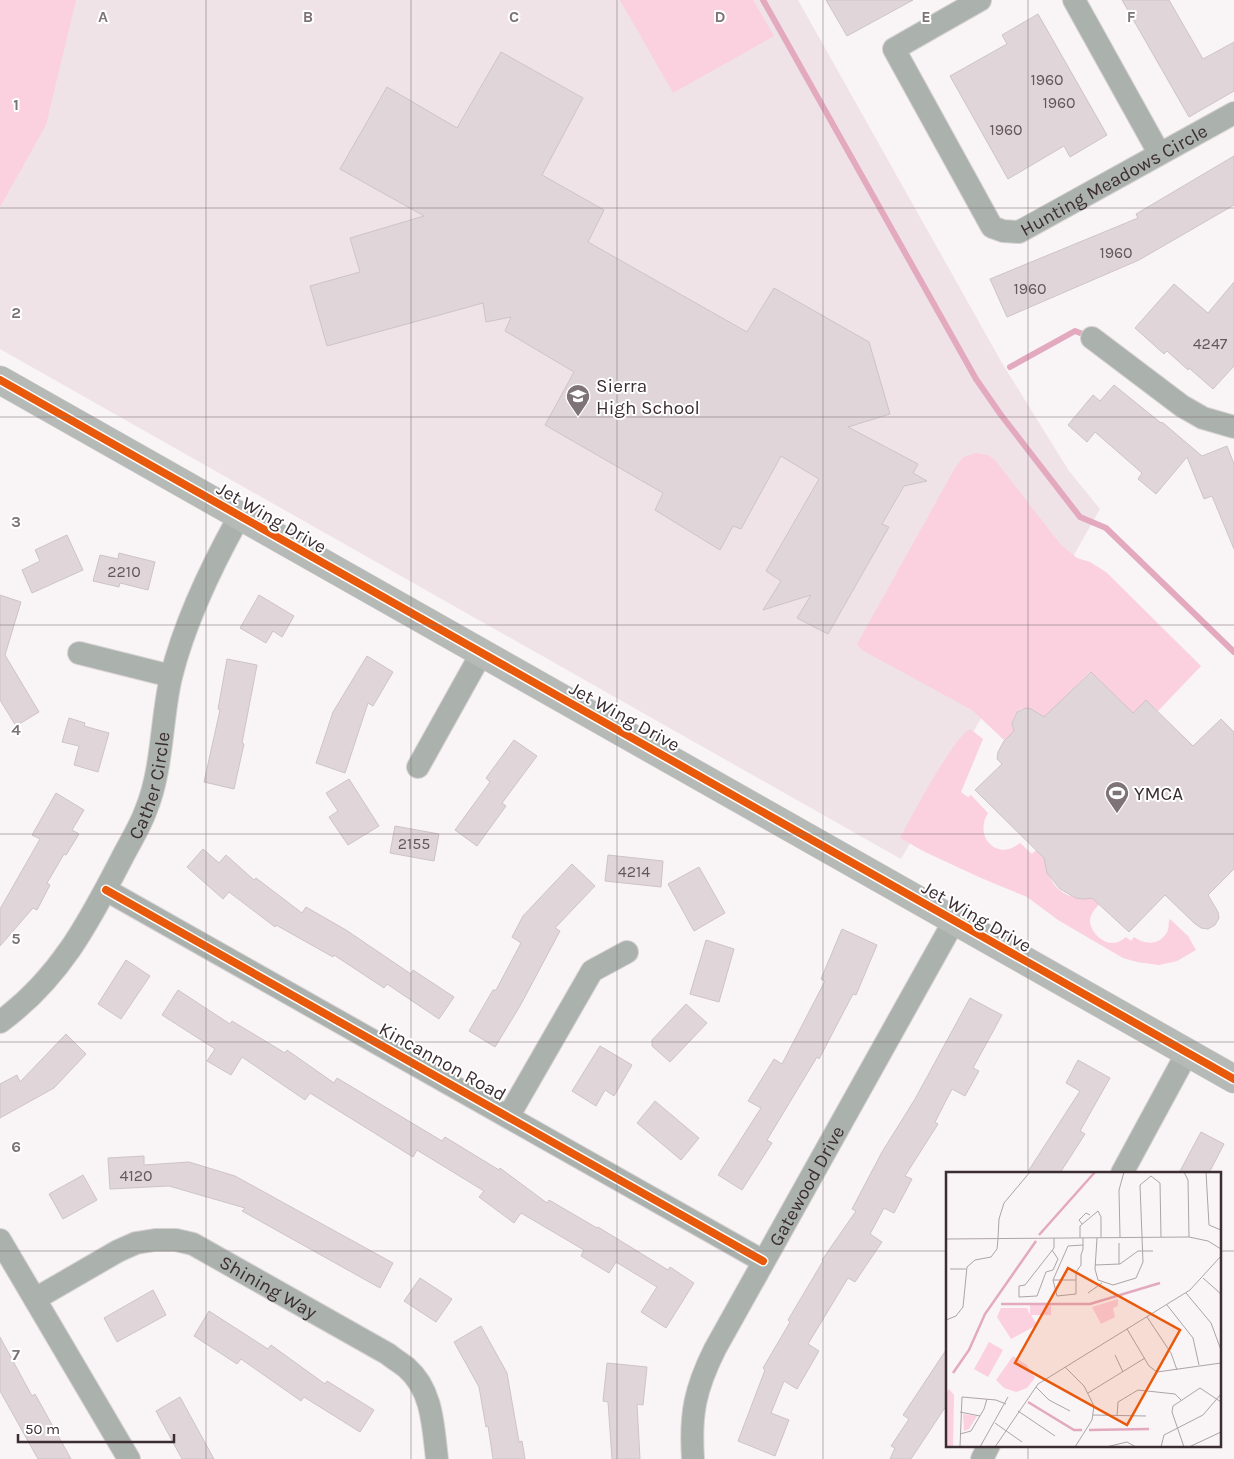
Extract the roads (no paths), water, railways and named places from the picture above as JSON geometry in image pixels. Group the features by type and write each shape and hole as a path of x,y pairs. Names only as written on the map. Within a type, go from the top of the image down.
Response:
{"main road":[{"name":"Jet Wing Drive","path":"0,380 1234,1080"}],"street":[{"name":"Hunting Meadows Circle","path":"980,0 894,49 992,228 1019,232 1234,113"},
{"path":"1074,0 1159,153"},
{"path":"1092,338 1182,406 1203,418 1234,426"},
{"name":"Cather Circle","path":"0,1022 58,968 74,946 106,890 146,810 156,771 163,714 184,632 223,545 239,517"},
{"path":"79,653 172,676"},
{"path":"418,767 481,654"},
{"name":"Kincannon Road","path":"106,890 764,1261"},
{"name":"Gatewood Drive","path":"693,1459 691,1430 695,1402 703,1373 714,1349 954,921"},
{"path":"508,1117 592,971 627,952"},
{"path":"1123,1172 1187,1053"},
{"path":"0,1240 129,1459"},
{"name":"Shining Way","path":"35,1299 118,1251 136,1243 155,1240 176,1240 192,1244 388,1354 408,1369 420,1385 429,1403 434,1424 437,1459"},
{"path":"982,1459 988,1446"}],"waterway":[{"path":"763,0 976,379 1001,415 1080,517 1106,528 1234,652"},
{"path":"1010,367 1075,331 1088,336"}],"place":[{"name":"Sierra High School","path":"578,417"},
{"name":"YMCA","path":"1117,814"}]}
